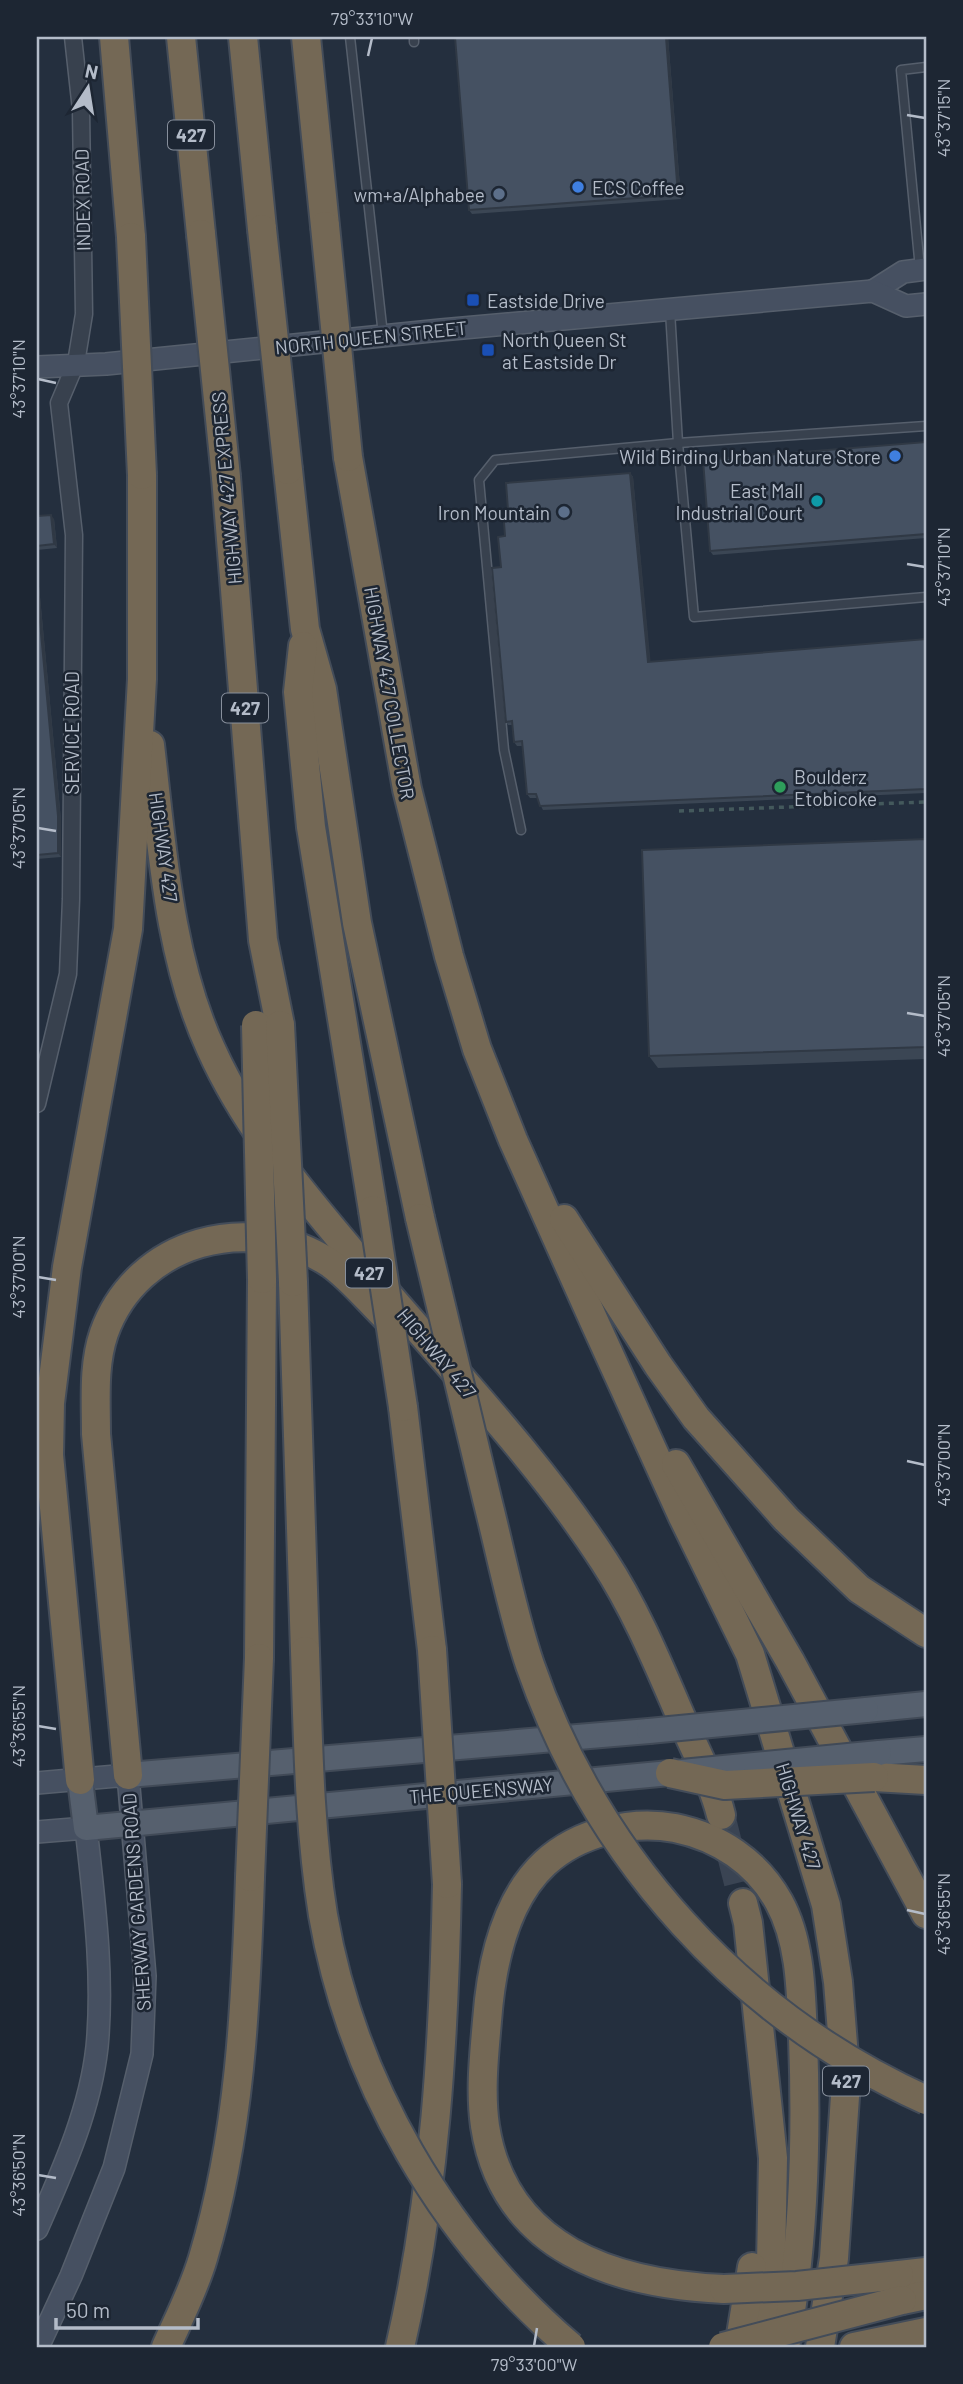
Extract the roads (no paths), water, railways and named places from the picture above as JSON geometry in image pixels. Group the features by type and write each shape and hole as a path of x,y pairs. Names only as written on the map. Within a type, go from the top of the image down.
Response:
{"highway":[{"name":"427","path":"114,37 131,237 142,475 142,679"},
{"name":"HIGHWAY 427 EXPRESS","path":"181,37 226,477 268,1025"},
{"path":"243,37 305,629 322,690 357,923 419,1218 530,1664 588,1791 614,1835 667,1904 734,1977 821,2045 872,2076 926,2100"},
{"name":"HIGHWAY 427 COLLECTOR","path":"306,37 348,457 407,789 477,1049 513,1140 594,1321"},
{"path":"305,629 298,692 311,827 402,1407 432,1650 447,1884 445,2003 435,2129 421,2248 400,2347"},
{"path":"80,1780 49,1455 50,1403 67,1267 128,929 142,679"},
{"name":"HIGHWAY 427","path":"142,679 163,858 183,965 209,1047 237,1099 305,1197 512,1441 604,1561 633,1610 721,1815"},
{"path":"166,2347 203,2260 231,2145 247,1975 259,1658 262,1279 268,1025"},
{"path":"268,1025 293,1282 309,1767 321,1897 336,1971 376,2090 429,2187 481,2256 526,2305 571,2347"},
{"path":"513,1140 658,1365 696,1418 786,1519 859,1590 926,1633"},
{"path":"128,1775 96,1434 95,1391 100,1345 106,1329 128,1290 141,1275 179,1250 203,1240 230,1235 285,1243 306,1251 332,1265 512,1441"},
{"path":"594,1321 796,1673 926,1914"},
{"name":"HIGHWAY 427","path":"594,1321 682,1515 750,1654 826,1905 838,1982 846,2082 834,2258 820,2347"},
{"path":"670,1773 725,1785 877,1765 926,1780"},
{"path":"785,2347 800,2237 805,2121 799,1975 786,1917 763,1878 737,1854 700,1833 668,1827 634,1826 605,1831 570,1845 547,1861 524,1889 512,1911 497,1960 488,2003 482,2073 489,2146 506,2188 519,2209 556,2244 591,2263 648,2282 724,2289 797,2286 913,2286"},
{"path":"743,1903 748,1923 773,2158 774,2232 761,2347"},
{"path":"738,2347 753,2260 767,2114"},
{"path":"723,2347 913,2286"},
{"path":"854,2347 926,2332"}],"main road":[{"name":"NORTH QUEEN STREET","path":"37,366 106,364 383,335 873,291 903,272 923,269"},
{"name":"NORTH QUEEN STREET","path":"873,291 906,306 926,304"},
{"path":"37,1783 649,1731 926,1704"},
{"path":"877,1765 926,1749"},
{"name":"THE QUEENSWAY","path":"37,1832 670,1773"},
{"name":"SHERWAY GARDENS ROAD","path":"38,2347 114,2168 142,2054 145,1976 128,1775"},
{"path":"37,2230 85,2106 97,2048 99,1989 80,1780"}],"street":[{"name":"INDEX ROAD","path":"74,37 81,110 84,314 76,363"},
{"name":"SERVICE ROAD","path":"37,1104 68,974 74,534 64,465 60,403 76,363"}],"lane":[{"path":"350,37 383,335"},
{"path":"923,269 901,70 926,67"},
{"path":"670,308 678,443 694,617 926,597"},
{"path":"521,830 504,750 479,480 495,460 678,443 926,426"}],"tunnel":[{"path":"721,1815 743,1903"}],"place":[{"name":"ECS Coffee","path":"578,187"},
{"name":"wm+a/Alphabee","path":"499,194"},
{"name":"Eastside Drive","path":"473,300"},
{"name":"North Queen St at Eastside Dr","path":"488,350"},
{"name":"Wild Birding Urban Nature Store","path":"895,456"},
{"name":"East Mall Industrial Court","path":"817,501"},
{"name":"Iron Mountain","path":"564,512"},
{"name":"Boulderz Etobicoke","path":"780,787"}]}
